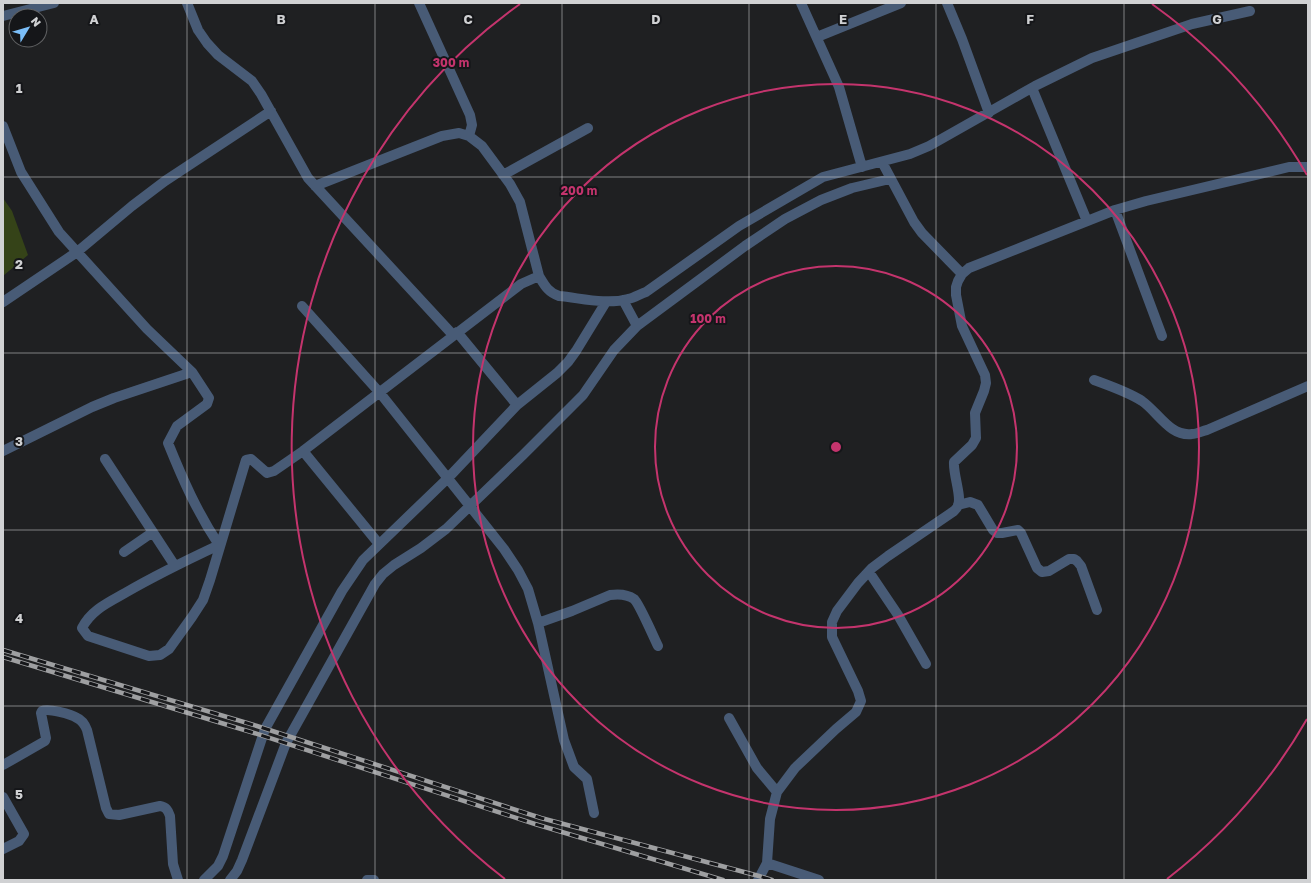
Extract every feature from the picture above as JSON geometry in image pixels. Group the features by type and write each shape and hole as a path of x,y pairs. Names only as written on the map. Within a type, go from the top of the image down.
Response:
{"street":[{"path":"3,16 54,3"},
{"path":"187,3 198,30 206,43 252,81 308,178 455,334 517,405"},
{"path":"419,3 470,115 472,125 469,136"},
{"path":"801,3 838,87 862,167"},
{"path":"816,37 901,3"},
{"path":"947,3 989,112"},
{"path":"315,186 442,136 459,133 469,136 482,146 504,175 520,202 539,276 546,288 551,293 559,296 606,302 630,299 646,292 739,226 823,177 910,154 929,146 1032,88 1092,58 1192,24 1250,11"},
{"path":"1032,88 1088,221"},
{"path":"3,302 77,252 132,206 165,181 271,112"},
{"path":"3,126 22,172 59,232 147,329 192,372 210,398 207,404 177,426 168,443 190,496 206,526 219,545"},
{"path":"504,175 588,128"},
{"path":"882,162 906,210 922,233 962,274"},
{"path":"758,880 767,863 770,819 777,792 795,768 856,712 861,701 858,691 832,638 832,622 837,611 858,583 869,572 888,556 954,511 958,505 960,499 954,470 954,462 972,445 976,438 975,413 986,383 985,375 962,326 956,295 956,287 962,274 969,268 1115,210 1146,201 1289,167 1308,167"},
{"path":"230,880 237,871 242,860 289,736 375,584 383,574 436,537 466,502 523,456 582,395 614,350 636,324 785,218 821,200 852,188 890,179"},
{"path":"1115,210 1162,336"},
{"path":"219,545 148,579 99,608 86,621 82,628 84,632 88,636 149,656 160,655 169,649 192,617 202,600 210,580 219,545 246,460 251,459 264,471 271,473 303,452 521,284 539,276"},
{"path":"623,300 636,324"},
{"path":"204,880 218,866 223,856 265,729 342,592 363,560 448,478 517,405 557,373 568,362 606,302"},
{"path":"302,306 380,393 504,549 518,570 528,589 538,623 564,740 574,767 587,779 594,813"},
{"path":"3,451 92,407 114,398 192,372"},
{"path":"1094,380 1136,397 1144,402 1172,429 1181,434 1192,434 1206,430 1308,386"},
{"path":"303,452 379,544"},
{"path":"105,459 175,566"},
{"path":"958,505 970,502 978,505 993,530 997,533 1018,530 1021,533 1037,568 1042,572 1049,571 1069,559 1074,559 1077,561 1097,610"},
{"path":"124,552 153,532"},
{"path":"869,572 898,615 926,664"},
{"path":"538,623 610,595 615,594 626,596 636,600 658,646"},
{"path":"3,765 45,742 46,738 41,713 42,711 48,710 77,717 87,730 106,808 109,814 119,815 160,806 165,807 168,810 170,816 173,864 178,880"},
{"path":"729,718 757,768 777,792"},
{"path":"3,797 24,834 19,840 3,849"},
{"path":"767,863 819,880"},
{"path":"367,880 374,880"}],"green space":[{"path":"3,198 12,211 28,255 3,276"}],"railway":[{"path":"3,650 257,726 541,818 772,880"},
{"path":"3,657 251,732 535,824 723,880"}]}
